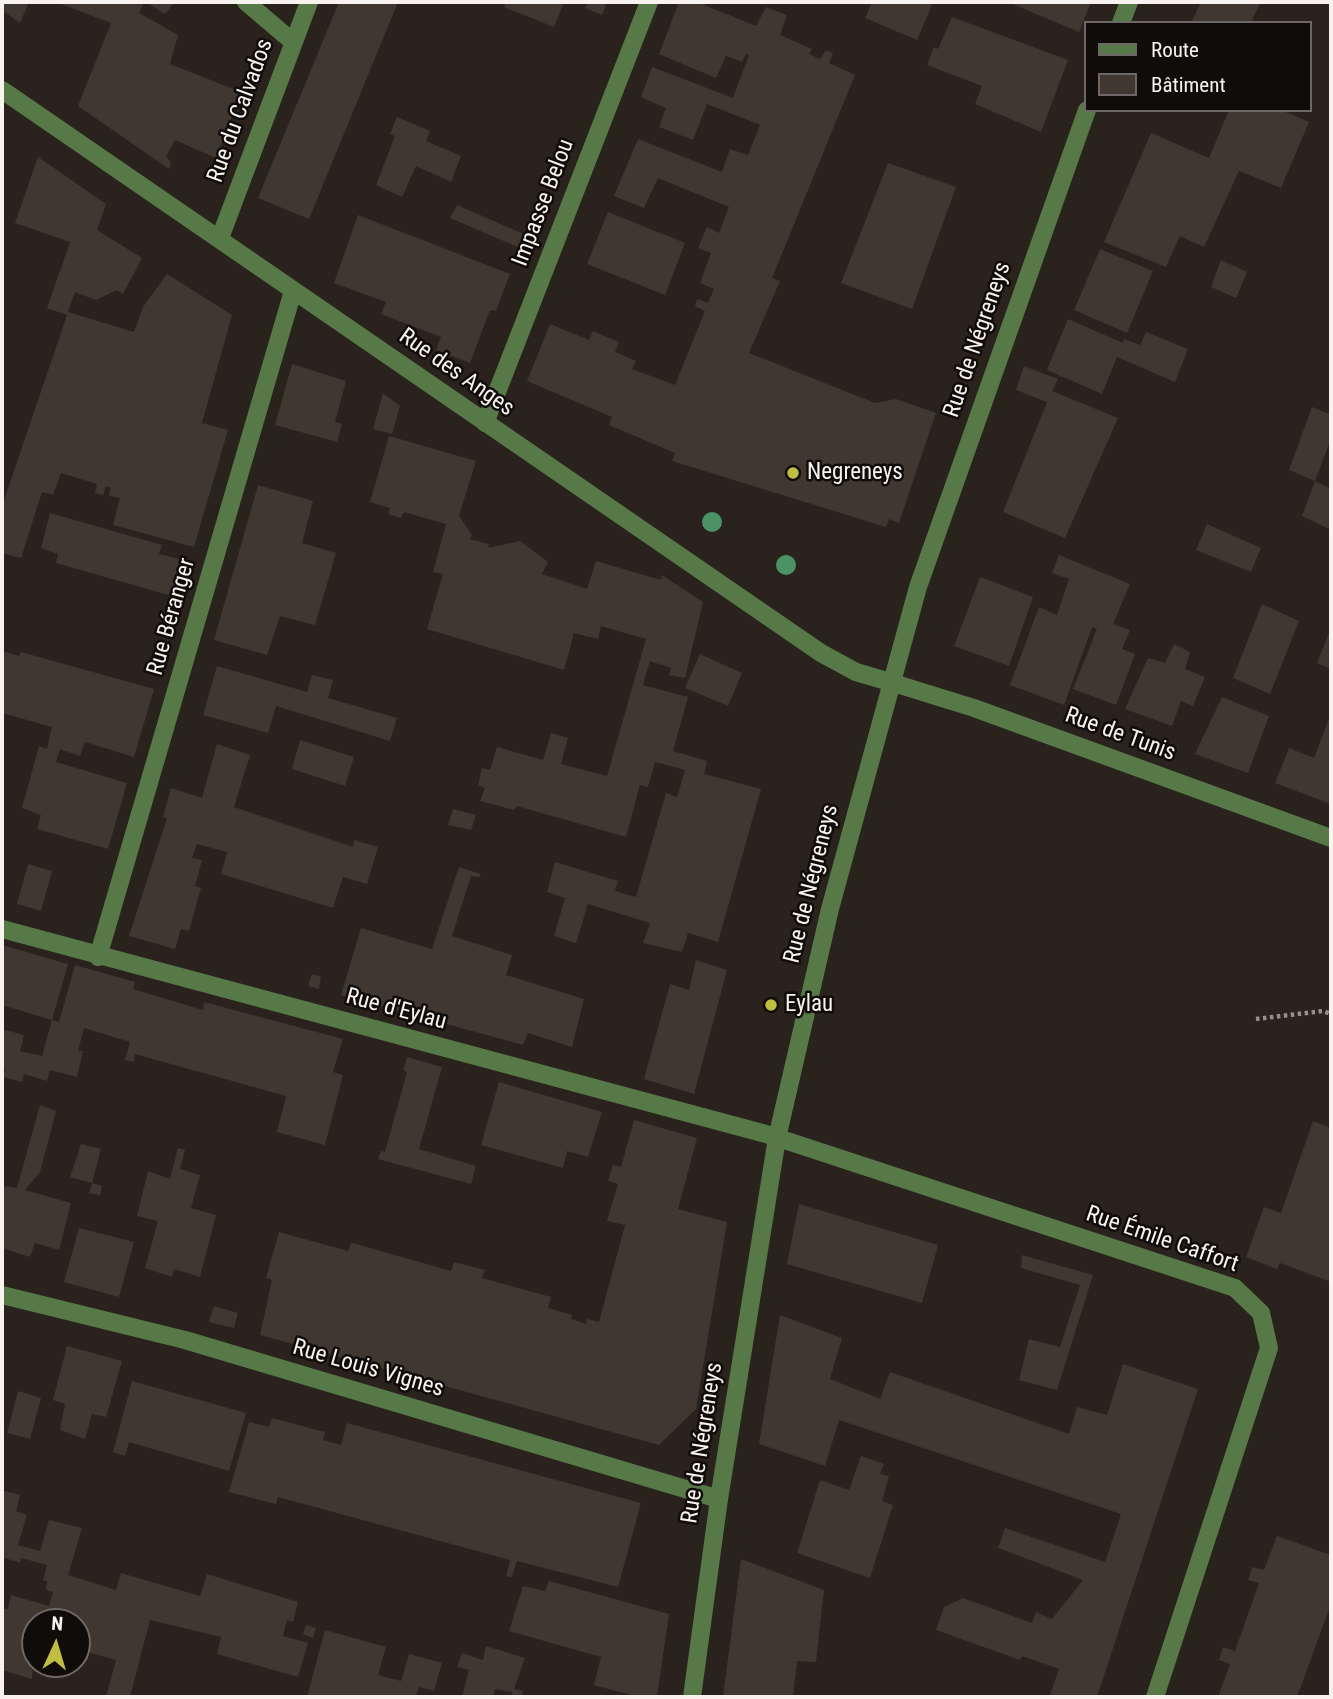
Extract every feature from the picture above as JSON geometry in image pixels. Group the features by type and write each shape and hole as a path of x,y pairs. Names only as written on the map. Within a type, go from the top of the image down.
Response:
{"street":[{"path":"246,2 292,42"},
{"name":"Rue du Calvados","path":"220,238 309,2"},
{"name":"Impasse Belou","path":"485,423 649,2"},
{"path":"1122,21 1129,2"},
{"name":"Rue des Anges","path":"2,90 821,653 856,672 890,682"},
{"name":"Rue de Négreneys","path":"692,1697 719,1499 777,1138 830,909 918,587 1086,112"},
{"name":"Rue Béranger","path":"99,957 293,291"},
{"name":"Rue de Tunis","path":"890,682 974,708 1331,838"},
{"name":"Rue d'Eylau","path":"2,929 777,1138"},
{"name":"Rue Émile Caffort","path":"777,1138 1235,1288 1261,1313 1269,1348 1155,1697"},
{"name":"Rue Louis Vignes","path":"2,1295 184,1340 719,1499"}],"path":[{"path":"1256,1019 1323,1011 1331,1014"}],"building":[{"path":"2,2 29,2 20,23 5,12 2,16"},
{"path":"56,2 144,2 139,13 178,35 170,64 241,92 216,158 175,140 166,157 171,162 169,169 78,106 111,23"},
{"path":"146,2 171,2 174,3 165,14"},
{"path":"339,2 398,2 309,219 258,198"},
{"path":"506,2 564,2 554,27 504,7"},
{"path":"588,2 607,2 602,15 585,8"},
{"path":"679,2 697,2 756,26 766,7 787,15 780,35 812,49 809,54 820,59 826,50 833,53 829,63 855,75 772,278 780,281 749,353 875,403 896,399 936,413 899,523 889,519 886,527 672,461 675,453 609,425 612,417 527,381 550,324 589,340 593,331 619,342 615,352 636,361 632,369 675,385 705,311 695,306 697,299 708,303 714,289 700,283 711,253 698,248 707,227 719,233 729,207 658,178 644,208 614,196 638,139 722,172 730,149 748,155 760,125 707,104 693,140 659,127 666,108 641,97 652,67 733,98 749,55 746,54 742,62 726,56 716,78 659,54"},
{"path":"872,2 923,2 932,5 917,40 865,18"},
{"path":"1008,2 1091,2 1079,32"},
{"path":"1201,2 1261,2 1252,20 1254,21 1192,21"},
{"path":"952,17 1068,60 1041,132 975,104 982,86 927,65 934,47 938,49"},
{"path":"1228,112 1286,112 1309,122 1281,188 1239,171 1204,247 1180,236 1166,267 1104,242 1151,133 1209,158"},
{"path":"397,117 430,131 426,141 461,156 451,182 416,166 402,197 376,185 395,136 390,134"},
{"path":"38,157 106,204 97,230 142,258 123,294 117,290 96,300 75,292 68,312 134,332 143,307 167,274 232,315 202,423 228,430 194,547 113,525 120,498 109,496 111,488 106,486 103,495 95,493 97,484 61,473 53,495 42,492 21,558 2,553 2,506 67,315 47,308 70,242 15,223"},
{"path":"888,163 956,187 912,309 841,283"},
{"path":"457,205 526,235 520,248 450,218"},
{"path":"608,212 685,243 665,295 587,264"},
{"path":"358,215 510,274 496,311 490,310 470,363 436,350 441,337 381,314 386,302 334,283"},
{"path":"1100,249 1153,271 1127,333 1074,310"},
{"path":"1221,260 1247,272 1236,298 1211,287"},
{"path":"1068,319 1123,343 1124,339 1140,345 1146,332 1188,349 1175,382 1117,357 1102,394 1047,370"},
{"path":"292,364 346,381 335,422 342,424 337,442 275,425"},
{"path":"1024,366 1058,379 1052,391 1118,418 1065,538 1003,512 1047,402 1016,390"},
{"path":"383,393 400,406 392,434 373,429"},
{"path":"1312,407 1331,415 1331,439 1315,481 1289,470"},
{"path":"389,436 476,461 459,516 472,535 470,539 489,544 488,548 520,541 548,562 542,574 587,589 596,561 661,580 662,575 703,602 685,678 669,675 671,668 650,661 643,685 688,697 673,751 707,761 704,774 761,789 718,942 688,933 682,952 643,943 650,923 588,904 576,943 554,936 565,898 547,892 555,862 618,881 615,891 636,897 666,793 677,797 685,770 655,762 648,787 640,785 626,837 517,806 514,810 480,801 485,788 478,785 482,768 490,770 497,747 543,760 551,733 568,738 561,764 607,776 646,639 601,626 598,639 574,633 564,670 427,629 443,574 433,572 446,524 404,512 401,518 388,514 390,508 370,502"},
{"path":"1315,481 1331,489 1331,530 1302,516"},
{"path":"258,485 313,501 302,543 336,553 315,625 280,616 267,655 214,640"},
{"path":"50,513 162,545 159,554 190,562 179,598 56,563 58,554 41,548"},
{"path":"1207,524 1261,548 1251,572 1196,550"},
{"path":"1059,555 1130,584 1113,624 1130,630 1122,649 1135,654 1116,705 1073,689 1097,629 1092,627 1064,705 1010,685 1039,607 1057,615 1069,579 1052,573"},
{"path":"980,577 1033,597 1009,666 954,646"},
{"path":"1262,604 1299,621 1270,694 1233,678"},
{"path":"1331,628 1331,669 1317,663"},
{"path":"1174,644 1190,652 1185,669 1205,677 1193,706 1181,701 1172,726 1125,709 1148,658 1165,663"},
{"path":"2,651 19,656 21,652 154,689 134,757 85,742 80,756 60,749 56,762 127,783 108,849 37,829 41,815 22,808 39,746 47,749 52,727 2,713"},
{"path":"700,654 742,673 728,706 685,688"},
{"path":"217,666 307,692 312,675 333,680 328,698 397,718 390,741 276,706 268,733 203,715"},
{"path":"1222,697 1269,716 1248,773 1195,754"},
{"path":"1331,713 1331,804 1275,783 1289,748 1314,758"},
{"path":"300,740 354,757 345,786 292,769"},
{"path":"217,744 250,755 234,807 353,847 354,840 378,847 367,884 343,877 333,908 221,874 227,852 197,844 192,858 202,860 195,886 201,888 189,931 181,929 175,949 129,936 167,818 163,817 171,788 202,798"},
{"path":"453,809 476,815 471,830 448,825"},
{"path":"28,864 52,871 41,911 17,904"},
{"path":"459,867 481,874 479,877 471,876 452,936 512,955 506,975 584,999 572,1047 528,1033 523,1045 341,995 361,928 432,949"},
{"path":"2,945 68,964 52,1020 2,1005"},
{"path":"696,960 727,970 694,1094 644,1079 670,984 689,990"},
{"path":"75,965 135,982 133,989 203,1010 204,1002 343,1039 333,1072 343,1075 325,1145 277,1132 286,1096 135,1054 134,1062 125,1060 130,1042 84,1028 78,1051 83,1051 77,1077 50,1070 47,1081 24,1074 22,1082 3,1077 5,1069 2,1068 2,1029 24,1035 20,1051 42,1056 52,1020 59,1022"},
{"path":"312,974 321,977 319,989 308,986"},
{"path":"407,1057 442,1067 419,1149 476,1166 471,1184 378,1159 381,1151 385,1152 407,1072 403,1070"},
{"path":"499,1082 602,1112 588,1157 567,1151 563,1168 481,1145"},
{"path":"40,1105 56,1111 40,1172 25,1190 71,1203 59,1250 35,1243 30,1257 2,1248 2,1194 5,1186 17,1188"},
{"path":"634,1120 697,1138 678,1209 727,1222 696,1409 659,1445 260,1335 272,1280 266,1278 279,1232 348,1251 351,1243 356,1244 451,1271 454,1262 485,1270 482,1278 551,1297 548,1308 572,1315 571,1319 586,1324 587,1319 599,1322 625,1225 607,1221 618,1184 608,1181 613,1165 621,1167"},
{"path":"1313,1121 1331,1128 1331,1282 1280,1263 1277,1269 1246,1257 1264,1207 1281,1213"},
{"path":"81,1144 101,1149 92,1183 70,1177"},
{"path":"178,1148 185,1150 180,1169 200,1175 191,1208 216,1215 200,1277 174,1269 172,1277 145,1268 158,1221 137,1216 148,1171 170,1179"},
{"path":"92,1183 102,1186 100,1195 89,1193"},
{"path":"799,1204 938,1245 922,1303 787,1264"},
{"path":"79,1228 134,1242 119,1297 64,1282"},
{"path":"1022,1255 1093,1275 1057,1390 1019,1380 1029,1339 1060,1347 1080,1285 1021,1268"},
{"path":"214,1306 238,1313 234,1328 209,1322"},
{"path":"780,1315 842,1338 830,1379 880,1399 890,1372 1069,1434 1077,1407 1107,1415 1123,1364 1198,1389 1097,1697 1049,1697 1059,1669 1022,1656 1020,1660 936,1630 944,1607 963,1598 1032,1623 1036,1612 1052,1619 1083,1580 998,1548 1005,1528 1105,1562 1121,1514 839,1420 825,1466 759,1444"},
{"path":"67,1346 122,1361 106,1417 92,1414 85,1439 60,1430 65,1404 53,1400"},
{"path":"132,1381 246,1413 229,1471 129,1442 125,1456 113,1452"},
{"path":"18,1391 41,1398 30,1439 7,1433"},
{"path":"272,1418 325,1432 323,1440 341,1445 347,1423 641,1503 618,1587 517,1561 512,1577 506,1576 510,1560 278,1497 276,1504 229,1492 249,1422 269,1427"},
{"path":"861,1456 884,1464 880,1474 889,1476 882,1501 893,1505 870,1578 797,1553 820,1480 849,1490"},
{"path":"2,1490 20,1495 16,1511 27,1515 18,1545 40,1551 49,1520 82,1528 68,1575 116,1590 121,1573 200,1596 207,1574 298,1602 293,1622 287,1620 283,1636 308,1643 298,1677 217,1654 221,1637 150,1620 130,1697 106,1697 116,1660 91,1653 91,1608 21,1608 21,1676 2,1670 2,1608 8,1609 11,1595 49,1606 53,1592 46,1590 47,1581 43,1581 47,1565 21,1558 20,1563 2,1557"},
{"path":"1277,1536 1331,1555 1331,1604 1297,1697 1218,1697 1230,1664 1219,1660 1223,1647 1235,1651 1259,1583 1248,1580 1252,1567 1264,1570"},
{"path":"741,1559 824,1590 816,1662 797,1661 793,1697 723,1697"},
{"path":"549,1581 669,1614 657,1697 638,1697 594,1685 601,1657 509,1631 523,1586 545,1591"},
{"path":"306,1625 316,1628 313,1638 303,1634"},
{"path":"325,1630 386,1647 378,1675 401,1681 409,1654 442,1663 434,1691 419,1687 416,1697 307,1697"},
{"path":"486,1646 525,1658 514,1689 523,1691 521,1697 511,1697 512,1692 495,1689 493,1697 462,1697 469,1670 457,1667 462,1653 483,1660"}],"place":[{"name":"Negreneys","path":"793,473"},
{"name":"Eylau","path":"771,1005"}]}
